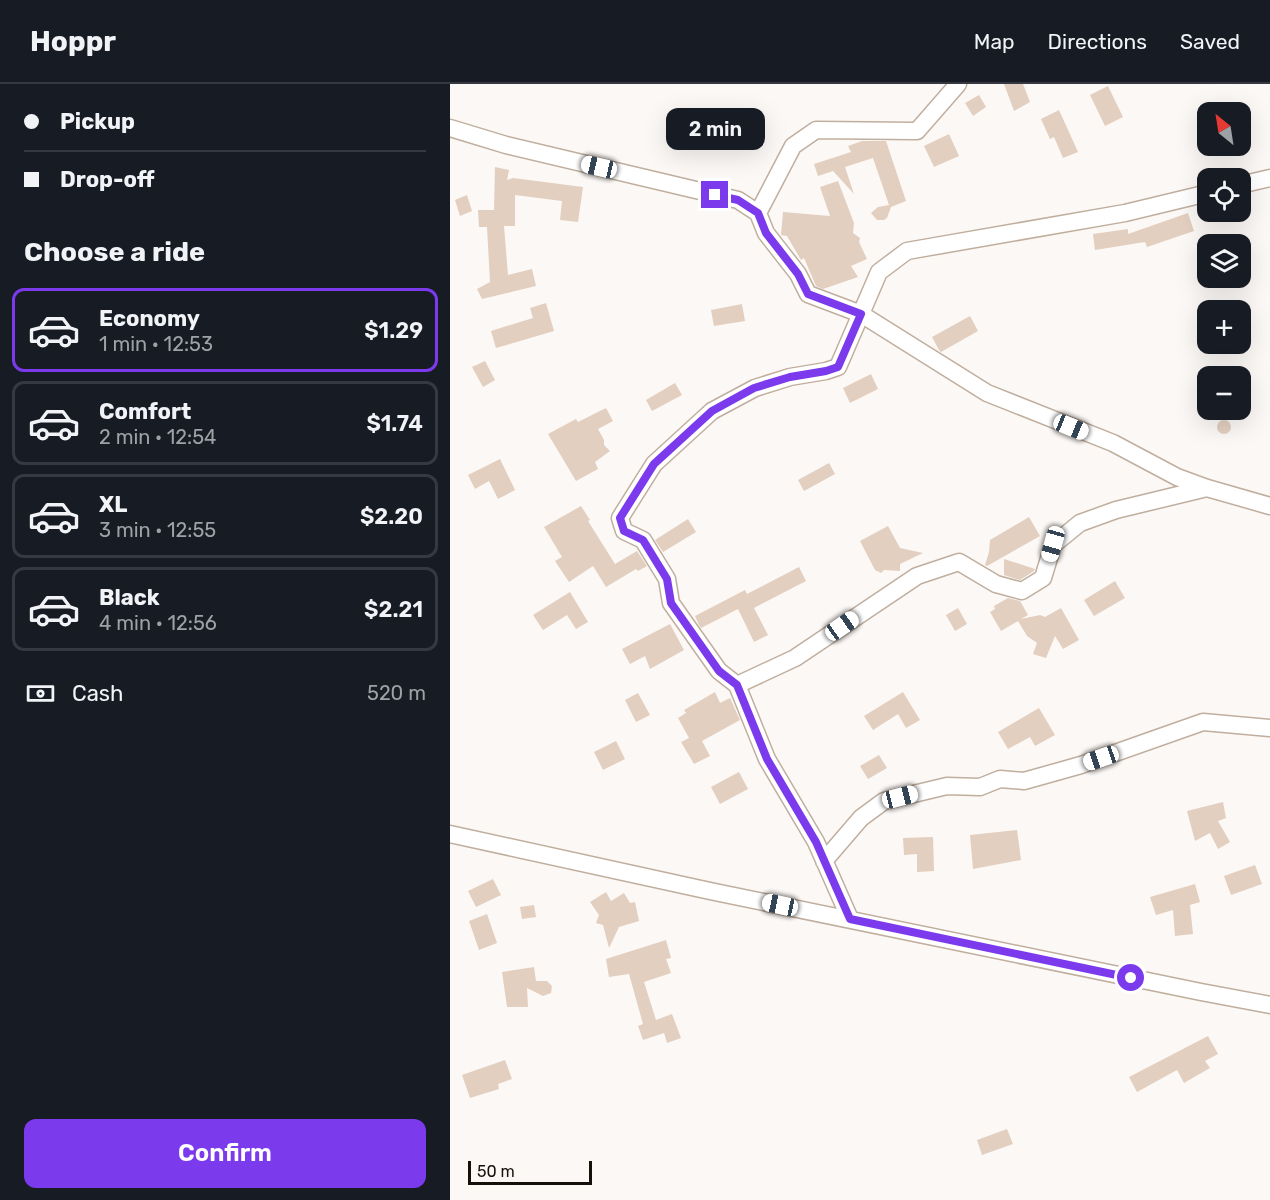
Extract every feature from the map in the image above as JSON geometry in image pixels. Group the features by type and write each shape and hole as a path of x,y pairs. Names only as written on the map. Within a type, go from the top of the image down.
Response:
{"street":[{"path":"758,213 793,146 816,130 917,131 958,84"},
{"path":"450,128 506,145 738,200 758,213 766,233 798,274 808,294 861,314 987,393 1113,443 1176,477 1270,506"},
{"path":"1251,182 1270,178"},
{"path":"850,919 816,842 767,759 737,685 719,671 712,662 671,603 667,579 643,540 624,531 620,518 654,464 712,411 754,388 790,377 838,367 879,272 907,251 1125,213 1197,196"},
{"path":"737,685 795,658 917,576 959,562 996,584 1022,591 1043,578 1053,544 1080,523 1116,510 1207,488"},
{"path":"824,861 861,819 884,801 947,786 980,787 1000,779 1024,782 1081,765 1203,722 1270,728"},
{"path":"450,834 1270,1005"}],"building":[{"path":"1004,84 1023,84 1030,102 1014,111"},
{"path":"1108,86 1123,117 1105,126 1090,95"},
{"path":"979,95 986,107 973,116 965,103"},
{"path":"1059,110 1078,152 1063,158 1054,137 1050,139 1041,119"},
{"path":"949,134 959,156 934,167 924,146"},
{"path":"862,141 886,141 906,201 891,207 884,220 877,220 871,213 878,207 889,205 873,158 845,167 854,194 833,171 818,176 814,164 851,152 848,146"},
{"path":"495,167 509,170 507,180 513,178 583,187 578,222 560,220 562,201 515,195 515,226 504,226 508,275 532,269 536,286 482,299 477,289 490,282 487,227 479,227 478,210 494,210"},
{"path":"838,181 854,223 853,233 860,238 859,242 867,259 851,266 858,277 823,289 816,286 804,258 801,260 787,236 781,235 783,212 830,216 820,187"},
{"path":"467,195 472,211 460,216 455,200"},
{"path":"1188,213 1194,231 1147,247 1145,242 1095,250 1093,234 1128,229 1128,234"},
{"path":"546,303 554,331 496,348 491,331 533,318 530,308"},
{"path":"742,304 745,321 714,326 711,310"},
{"path":"970,316 978,331 941,352 932,337"},
{"path":"485,361 495,380 483,387 472,367"},
{"path":"871,374 878,389 850,403 843,388"},
{"path":"675,383 682,395 652,411 646,400"},
{"path":"606,408 613,421 598,429 604,445 610,451 595,462 598,469 576,481 548,434 576,419 578,422"},
{"path":"1224,420 1230,424 1229,432 1224,434 1219,432 1217,427 1219,422"},
{"path":"500,459 515,490 498,499 489,481 475,489 468,475"},
{"path":"829,463 835,474 804,491 798,480"},
{"path":"581,506 615,564 637,551 647,566 638,571 636,569 606,587 593,566 569,582 555,561 562,557 544,527"},
{"path":"1029,517 1040,536 987,566 985,565 990,540"},
{"path":"688,519 696,532 663,552 655,540"},
{"path":"888,526 900,548 923,553 900,564 900,571 884,570 881,573 875,570 860,541"},
{"path":"1004,559 1035,569 1020,580 1004,575"},
{"path":"799,567 806,581 754,608 768,635 754,642 738,609 701,628 699,625 695,616 745,590 747,594"},
{"path":"1115,581 1125,598 1094,616 1084,600"},
{"path":"570,592 588,622 576,629 567,615 543,630 533,615"},
{"path":"1008,598 1020,601 1028,615 1021,619 1040,615 1045,617 1061,608 1079,640 1063,649 1055,636 1046,658 1033,654 1037,643 1027,636 1018,621 1001,631 990,612 995,609 994,606"},
{"path":"958,608 967,624 955,631 946,615"},
{"path":"670,624 684,650 650,669 645,656 630,664 622,649"},
{"path":"715,692 720,703 730,698 740,720 702,741 710,756 694,764 681,742 689,738 678,718 686,713 684,710"},
{"path":"903,692 920,720 906,728 898,714 873,730 864,716"},
{"path":"638,693 650,715 636,722 625,700"},
{"path":"1039,708 1055,735 1035,746 1030,737 1008,749 998,732"},
{"path":"616,741 625,759 603,770 594,752"},
{"path":"879,755 887,768 868,779 860,766"},
{"path":"739,772 748,789 720,804 711,787"},
{"path":"1223,802 1226,818 1218,821 1230,842 1218,849 1210,833 1195,841 1187,811"},
{"path":"1017,830 1021,860 973,869 970,835"},
{"path":"933,837 934,871 917,872 917,854 904,855 903,838"},
{"path":"1255,865 1262,884 1231,895 1224,876"},
{"path":"493,879 501,895 476,907 468,891"},
{"path":"1195,884 1200,902 1190,905 1193,934 1175,936 1173,910 1156,915 1150,897"},
{"path":"606,892 611,901 624,893 630,903 635,902 639,921 619,927 609,948 603,925 596,923 599,915 590,902"},
{"path":"534,905 536,917 522,919 520,907"},
{"path":"487,914 497,943 479,950 469,921"},
{"path":"666,940 671,958 666,959 671,973 644,982 656,1020 672,1014 681,1038 667,1043 664,1033 643,1040 638,1026 643,1024 629,974 609,977 606,959"},
{"path":"534,967 536,981 547,981 552,986 551,993 543,996 527,988 528,1007 507,1007 502,972"},
{"path":"1208,1036 1218,1054 1205,1061 1210,1068 1184,1083 1177,1070 1137,1092 1129,1077"},
{"path":"505,1060 512,1079 498,1084 499,1089 470,1098 462,1075"},
{"path":"1007,1129 1013,1144 982,1155 977,1140"}],"route":[{"path":"715,195 738,200 758,213 766,233 798,274 808,294 861,314 838,367 790,377 754,388 712,411 654,464 620,518 624,531 643,540 667,579 671,603 719,671 737,685 767,759 816,842 850,919 1131,978"}]}
